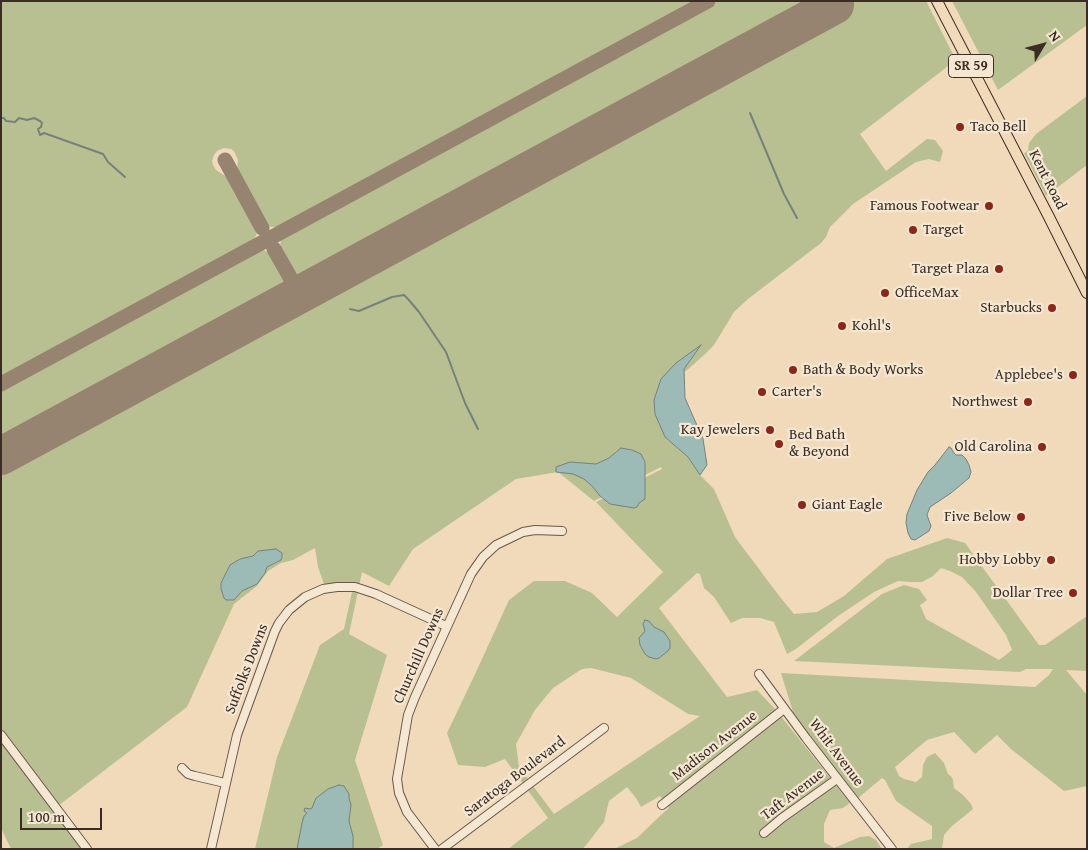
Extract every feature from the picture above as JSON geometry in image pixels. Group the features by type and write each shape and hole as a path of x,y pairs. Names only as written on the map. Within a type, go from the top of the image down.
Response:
{"main road":[{"name":"Kent Road","path":"937,1 1087,293"}],"street":[{"name":"Churchill Downs","path":"435,849 407,812 399,793 397,779 408,715 446,626 471,574 489,550 523,532 535,530 562,531"},
{"name":"Suffolks Downs","path":"211,849 237,735 275,631 285,615 300,600 314,592 327,588 355,587 376,594 446,626"},
{"name":"Whit Avenue","path":"759,674 892,849"},
{"name":"Madison Avenue","path":"662,806 784,709"},
{"name":"Saratoga Boulevard","path":"442,849 604,728"},
{"path":"1,736 86,849"},
{"path":"182,768 188,774 225,783"},
{"name":"Taft Avenue","path":"764,833 837,778"}],"green space":[{"path":"1,1 697,1 279,227 268,226 264,221 237,172 238,160 234,151 224,148 217,151 212,161 213,165 216,170 229,179 254,224 257,233 253,241 1,378"},
{"path":"718,1 817,1 811,8 308,281 295,277 280,248 281,240 285,236"},
{"path":"833,1 926,1 956,60 860,134 886,171 927,139 935,140 943,151 940,162 929,159 916,162 853,204 830,227 821,243 734,312 714,345 703,356 686,371 661,379 665,437 688,457 700,475 714,489 735,537 794,614 817,612 844,596 887,559 947,538 965,543 1039,645 1045,645 1087,616 1087,671 1066,670 1087,695 1087,786 1064,791 1011,749 997,735 975,754 954,732 927,740 895,767 899,776 916,782 922,777 923,765 927,757 935,753 944,763 948,774 953,780 954,788 963,795 973,809 944,835 942,849 907,849 911,844 932,839 932,826 896,801 885,780 882,778 857,799 793,712 781,673 1035,687 1053,669 1026,669 1020,672 794,661 882,594 904,585 919,589 927,600 920,605 926,619 999,660 1012,650 1006,635 976,592 962,577 941,568 933,576 922,582 898,581 874,592 787,654 774,622 760,618 742,618 731,623 714,597 704,588 700,574 697,573 659,608 727,697 757,690 776,710 850,803 843,808 830,810 824,824 824,842 834,848 860,837 869,836 876,840 882,849 614,849 637,838 669,808 660,796 641,807 627,787 609,801 604,822 583,849 508,849 548,818 505,759 485,767 458,765 447,733 509,600 534,581 565,581 592,593 617,617 663,572 596,502 662,469 661,467 594,501 558,472 516,479 413,549 389,586 362,572 349,634 387,655 355,760 383,845 377,849 255,849 277,757 320,645 344,629 352,592 351,582 324,584 318,567 315,548 268,571 257,586 234,604 187,707 58,806 1,731 1,465 838,12","holes":["591,668 631,678 688,714 700,716 554,814 519,767 516,744 535,710 553,688 582,669"]},
{"path":"952,1 1087,1 1087,25 998,90"},
{"path":"1087,96 1087,165 1046,196 1024,153 1028,151 1029,143 1036,134"},
{"path":"263,250 272,256 285,279 286,287 279,297 1,447 1,390 255,252"},
{"path":"1,741 82,849 11,849 1,828"}],"water":[{"path":"701,345 684,369 685,398 703,439 707,465 700,475 688,457 665,437 655,414 654,400 661,379 676,363"},
{"path":"949,447 956,455 962,455 966,459 971,472 969,478 930,507 927,515 931,526 929,531 915,540 911,539 906,523 907,514 917,490 928,472"},
{"path":"621,448 641,454 645,462 645,499 637,507 610,504 584,479 573,474 556,472 556,467 570,462 596,464 609,458"},
{"path":"276,549 282,553 281,560 267,567 257,584 242,591 234,600 226,600 224,598 221,583 230,565 240,559 253,556 258,551"},
{"path":"645,620 664,632 670,641 668,651 656,659 645,654 640,645 639,638 645,631 643,624"},
{"path":"339,785 344,786 349,794 351,805 349,821 353,836 353,849 297,849 302,823 307,813 304,811 305,808 312,808 316,798 328,789"}],"waterway":[{"path":"750,113 784,194 797,218"},
{"path":"1,118 4,118 6,121 15,122 19,118 27,120 34,118 42,123 38,129 40,135 44,133 103,154 108,162 125,177"},
{"path":"350,309 359,311 392,297 404,295 419,312 446,352 465,403 478,429"}],"taxiway":[{"path":"1,384 708,1"},
{"path":"809,19 818,10 822,1"},
{"path":"225,160 262,228"},
{"path":"274,249 294,282 304,287 315,286"},
{"path":"277,306 285,301 289,295 292,288 291,279"}],"runway":[{"path":"1,456 835,5"}],"place":[{"name":"Taco Bell","path":"960,127"},
{"name":"Famous Footwear","path":"989,206"},
{"name":"Target","path":"913,230"},
{"name":"Target Plaza","path":"999,269"},
{"name":"OfficeMax","path":"885,293"},
{"name":"Starbucks","path":"1052,308"},
{"name":"Kohl's","path":"842,326"},
{"name":"Bath & Body Works","path":"793,370"},
{"name":"Applebee's","path":"1073,375"},
{"name":"Carter's","path":"762,392"},
{"name":"Northwest","path":"1028,402"},
{"name":"Kay Jewelers","path":"770,430"},
{"name":"Bed Bath & Beyond","path":"779,444"},
{"name":"Old Carolina","path":"1042,447"},
{"name":"Giant Eagle","path":"802,505"},
{"name":"Five Below","path":"1021,517"},
{"name":"Hobby Lobby","path":"1051,560"},
{"name":"Dollar Tree","path":"1073,593"}]}
